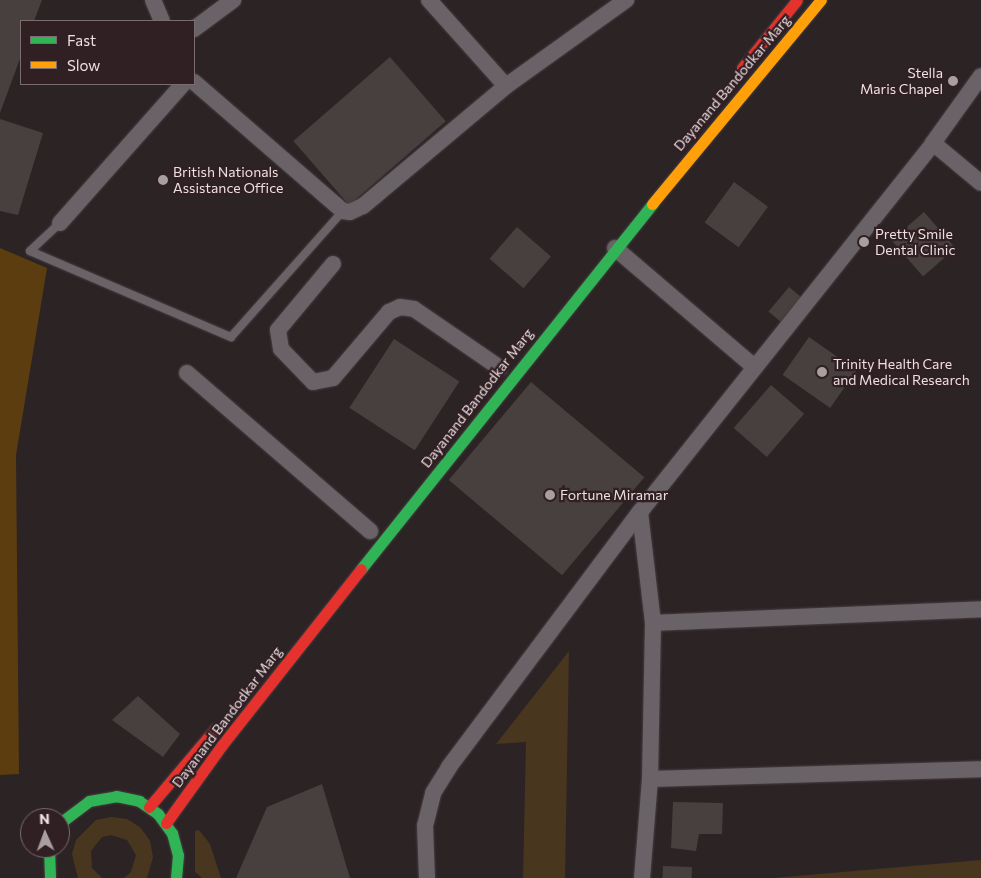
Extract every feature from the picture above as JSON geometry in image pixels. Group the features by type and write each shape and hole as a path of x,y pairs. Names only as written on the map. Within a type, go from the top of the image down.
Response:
{"main road":[{"name":"Dayanand Bandodkar Marg","path":"735,77 797,0"},
{"name":"Dayanand Bandodkar Marg","path":"166,823 228,737 614,248 821,0"},
{"name":"Dayanand Bandodkar Marg","path":"149,807 223,719"},
{"path":"70,812 74,808 105,796 128,798 149,807 166,823 178,855 176,878"},
{"path":"49,858 50,878"}],"street":[{"path":"153,0 162,20"},
{"path":"195,28 233,0"},
{"path":"429,0 506,86"},
{"path":"195,83 343,211 363,206 506,86 626,0"},
{"path":"427,878 425,826 433,793 640,512 753,366 933,143 981,76"},
{"path":"60,223 182,85"},
{"path":"933,143 981,183"},
{"path":"614,248 753,366"},
{"path":"333,264 278,330 281,349 313,382 334,378 389,312 400,307 414,310 500,368"},
{"path":"186,373 370,531"},
{"path":"640,512 652,624 650,779 642,878"},
{"path":"652,624 981,609"},
{"path":"650,779 981,769"}],"lane":[{"path":"60,223 30,251 230,337 343,211"}],"shaded area":[{"path":"0,248 47,268 16,455 19,774 0,775"},
{"path":"569,651 565,878 523,878 526,742 496,744"},
{"path":"111,817 127,819 141,828 150,841 153,857 147,878 124,878 131,872 136,855 127,840 111,835 102,837 91,851 92,868 102,878 78,878 72,854 76,840 96,820"},
{"path":"199,830 210,844 221,878 202,878 195,872 195,831"},
{"path":"981,860 981,878 773,878"}],"building":[{"path":"0,0 42,0 34,20 20,20 20,59 0,113"},
{"path":"390,57 446,121 349,205 293,141"},
{"path":"0,119 43,133 18,215 0,211"},
{"path":"734,182 768,207 739,247 705,222"},
{"path":"924,212 955,248 923,276 892,240"},
{"path":"517,227 551,257 523,288 489,259"},
{"path":"789,287 801,297 781,322 768,312"},
{"path":"809,337 857,370 830,408 783,375"},
{"path":"394,339 459,381 415,450 349,408"},
{"name":"Fortune Miramar","path":"531,382 644,477 562,575 449,480"},
{"path":"771,385 804,414 767,457 734,428"},
{"path":"138,696 180,734 163,757 112,720"},
{"path":"322,784 350,878 236,878 267,807"},
{"path":"673,802 723,803 722,834 699,834 696,851 671,848"},
{"path":"663,866 692,867 692,878 663,878"}],"traffic: fast":[{"path":"361,569 652,204"},
{"path":"70,815 89,801 116,796 139,801 158,814 172,833 178,855 176,878"},
{"path":"49,858 50,878"}],"traffic: slow":[{"path":"652,204 821,0"}],"traffic: jam":[{"path":"742,68 797,0"},
{"path":"166,823 222,745 361,569"},
{"path":"149,807 215,729"}],"place":[{"name":"Stella Maris Chapel","path":"953,81"},
{"name":"British Nationals Assistance Office","path":"163,180"},
{"name":"Pretty Smile Dental Clinic","path":"864,242"},
{"name":"Trinity Health Care and Medical Research","path":"822,372"},
{"name":"Fortune Miramar","path":"550,495"}]}
